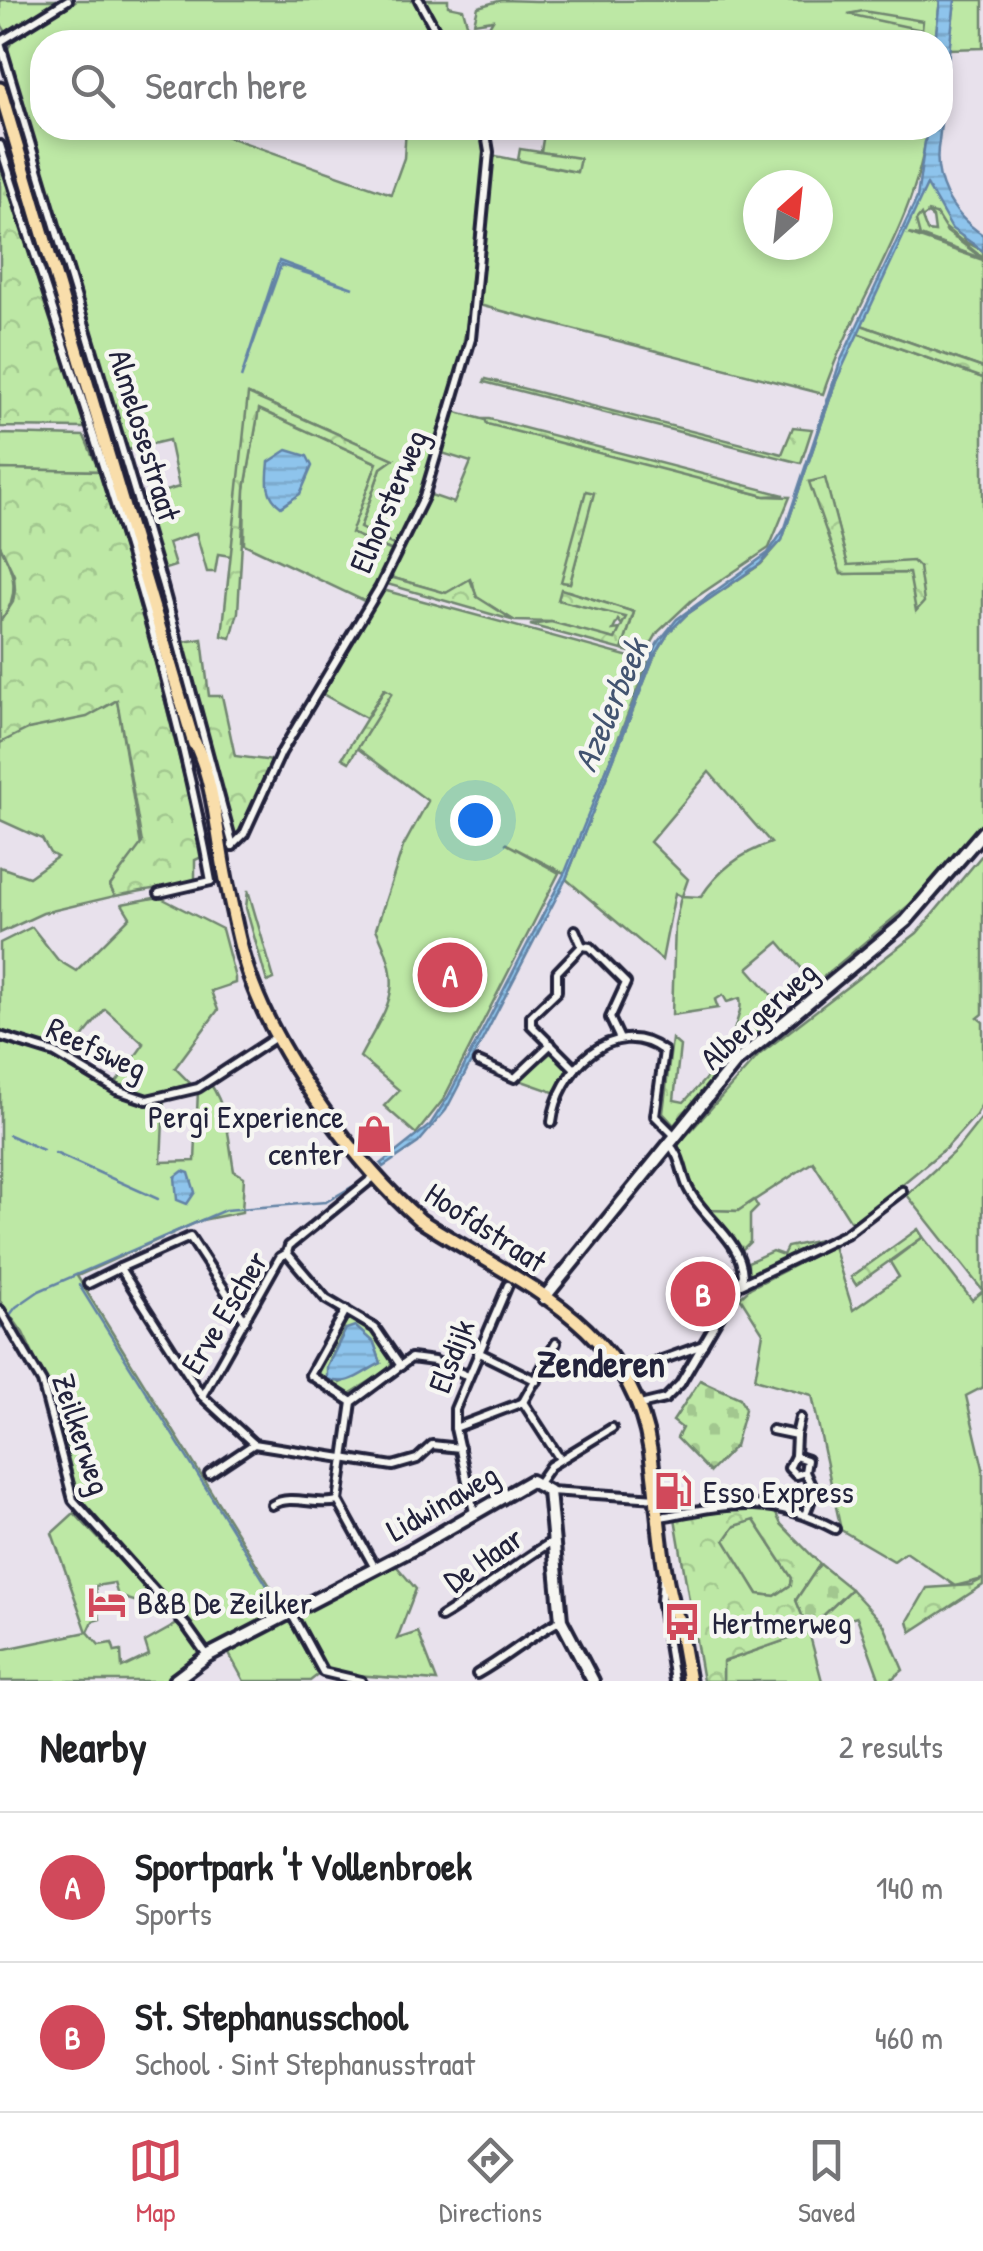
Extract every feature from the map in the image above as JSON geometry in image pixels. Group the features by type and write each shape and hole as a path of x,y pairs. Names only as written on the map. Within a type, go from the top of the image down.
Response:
{"main road":[{"name":"Almelosestraat","path":"0,89 205,770 215,836 213,851"},
{"name":"Almelosestraat","path":"0,113 46,245"},
{"name":"Hoofdstraat","path":"213,851 248,971 276,1037 375,1176 420,1220 591,1331 626,1373 640,1406 678,1623"},
{"name":"Hoofdstraat","path":"664,1536 674,1569 678,1623 674,1643 686,1678"}],"street":[{"path":"0,42 68,0"},
{"path":"419,0 435,30"},
{"name":"Almelosestraat","path":"0,42 163,586 233,846"},
{"name":"Elhorsterweg","path":"233,846 250,823 280,753 380,587 424,497 476,308 487,140"},
{"name":"Almelosestraat","path":"0,145 170,694 213,851"},
{"name":"Albergerweg","path":"544,1298 671,1139 755,1042 906,921 983,832"},
{"path":"159,893 211,881 213,851 233,846"},
{"path":"575,930 582,946"},
{"path":"575,1069 531,1025 531,1016 557,990 557,972 582,946 590,946 626,983 610,1018 619,1037 664,1050 655,1116 671,1139 694,1197 738,1253 744,1272 741,1284 672,1394 640,1406"},
{"name":"Reefsweg","path":"0,1036 56,1053 117,1090 147,1100 198,1088 276,1037"},
{"path":"552,1122 562,1088 575,1069 619,1037"},
{"path":"478,1062 515,1078 551,1044"},
{"path":"287,1253 289,1246 375,1176"},
{"path":"741,1284 846,1234 902,1190"},
{"path":"88,1284 190,1237 245,1321"},
{"name":"Erve Escher","path":"254,1444 202,1396 280,1258 287,1253 326,1300 375,1328 401,1366"},
{"path":"120,1268 202,1396"},
{"name":"Elsdijk","path":"474,1512 455,1428 455,1409 508,1284"},
{"name":"Zeilkerweg","path":"0,1310 46,1393 72,1500 187,1627 207,1656"},
{"path":"346,1310 310,1375 352,1402"},
{"path":"455,1428 522,1402 556,1343"},
{"path":"626,1373 704,1344"},
{"path":"478,1352 537,1381"},
{"path":"375,1568 338,1501 352,1402 410,1358 468,1376"},
{"path":"522,1402 560,1460"},
{"path":"800,1418 795,1456 789,1461 790,1471 805,1472"},
{"name":"Lidwinaweg","path":"174,1681 207,1656 375,1568 526,1482 538,1483 560,1460 612,1428"},
{"path":"772,1430 796,1435"},
{"path":"209,1474 254,1444 398,1465 417,1459 432,1445 460,1448"},
{"path":"795,1456 807,1460 805,1472 814,1492 806,1515"},
{"path":"538,1483 549,1491 658,1498"},
{"path":"549,1491 561,1620 591,1680"},
{"path":"272,1505 287,1498 323,1504 338,1501"},
{"path":"661,1518 732,1503 778,1507 834,1529"},
{"name":"De Haar","path":"441,1618 498,1582 509,1567 553,1541"},
{"name":"Hoofdstraat","path":"667,1575 661,1600 674,1643 674,1681"},
{"path":"290,1613 323,1672 361,1681"},
{"path":"476,1674 512,1654 525,1639 561,1620"}],"green space":[{"path":"0,0 56,0 6,32 0,23"},
{"path":"77,0 415,0 431,30 30,30 30,127 7,50 13,40"},
{"path":"421,0 448,0 448,6 463,9 468,27 465,30 438,30"},
{"path":"502,0 940,0 936,30 470,30 490,25 493,20 474,23 478,7"},
{"path":"955,0 983,0 983,48 953,49"},
{"path":"863,11 923,21 922,30 848,14"},
{"path":"34,140 237,140 391,194 404,158 405,140 482,140 475,268 462,350 429,471 397,547 360,528 381,468 393,459 249,394 231,556 218,554 215,572 207,572 196,533 168,543 175,566 162,570 141,498 179,487 169,440 127,450"},
{"path":"543,140 925,140 898,230 823,394 479,305 491,155 576,172 580,159 541,152"},
{"path":"520,149 580,158 577,172 518,160"},
{"path":"0,163 86,427 85,428 0,427"},
{"path":"927,183 966,242 983,251 983,258 928,214 917,221 920,236 908,234 983,260 983,368 861,325"},
{"path":"927,212 936,214 947,232 983,259 920,236 916,221 921,215 927,231 935,232 933,217"},
{"path":"861,325 983,368 983,378 857,333"},
{"path":"857,333 983,378 983,824 939,880 815,984 779,942 748,968 783,1008 736,1052 733,1038 740,998 727,1002 723,995 715,1000 718,1008 672,1015 675,925 681,896 675,893 662,960 566,879 654,657 669,632 686,615 761,564 782,540 836,381","holes":["825,479 848,566 919,567 909,573 841,574 810,482","709,772 771,843 731,864 701,897 682,896 688,879 650,842"]},
{"path":"486,379 782,454 793,427 812,429 801,463 484,382"},
{"path":"248,394 394,459 381,468 360,528 397,547 395,552 351,533 377,463 259,409 245,489 238,612 231,638 222,636"},
{"path":"259,408 377,463 352,532 395,552 366,602 244,544 245,489"},
{"path":"453,411 764,496 790,497 769,548 692,600 658,632 644,656 622,650 634,612 568,591 559,600 626,617 622,625 618,620 613,630 620,629 615,640 551,622 515,621 476,597 473,583 446,593 390,577 428,494 454,503 471,462 442,453","holes":["586,492 593,494 570,583 562,582"]},
{"path":"485,419 784,495 765,496 487,424"},
{"path":"0,434 84,436 99,471 0,469"},
{"path":"0,469 99,471 143,614 204,856 195,860 195,881 115,896 110,886 142,843 117,700 87,717 28,729 0,743 0,622 13,602 15,590 14,575 0,545"},
{"path":"825,478 848,565 913,561 919,567 924,602 916,611 909,573 841,574 809,482"},
{"path":"586,491 594,493 570,583 561,582"},
{"path":"0,545 14,584 11,603 0,622"},
{"path":"390,577 446,593 470,579 477,597 515,621 387,584"},
{"path":"561,589 634,612 622,650 530,625 551,622 615,639 626,617 558,600"},
{"path":"383,590 648,662 566,874 505,843 559,873 443,1100 416,1134 384,1106 399,1090 360,1057 386,1008 392,982 376,929 403,847 428,801 357,748 391,693 384,689 366,718 319,692"},
{"path":"202,639 209,696 222,696 235,756 273,761 237,841 183,642"},
{"path":"385,689 392,693 349,762 342,758"},
{"path":"117,700 141,846 110,886 115,896 43,913 0,933 0,867 29,877 57,857 42,839 0,820 0,743 24,730 87,715"},
{"path":"983,854 983,1014 978,1018 983,1022 983,1102 976,1115 946,1148 853,1225 813,1162 738,1211 707,1210 695,1193 678,1145 760,1054 917,933"},
{"path":"248,890 274,979 267,982 246,908"},
{"path":"159,897 222,929 235,978 235,983 211,991 218,1010 175,1068 191,1084 146,1095 116,1083 144,1044 105,1009 69,1054 0,1030 0,943 32,927 58,960 76,971 130,917 122,904"},
{"path":"0,1037 57,1056 136,1101 164,1100 161,1162 195,1161 198,1090 210,1083 221,1104 234,1171 244,1177 242,1212 202,1220 77,1276 285,1610 209,1651 190,1621 79,1503 55,1401 23,1333 0,1301"},
{"path":"672,1039 680,1046 674,1100 684,1102 710,1074 714,1076 674,1125 663,1113"},
{"path":"553,1051 568,1067 556,1093 519,1080"},
{"path":"983,1116 983,1291 907,1195 957,1149"},
{"path":"754,1200 758,1207 750,1215 750,1242 742,1250 707,1210 738,1211"},
{"path":"918,1229 923,1237 856,1285 851,1277"},
{"path":"923,1237 972,1300 983,1291 983,1387 966,1396 983,1468 983,1579 955,1586 906,1552 894,1561 841,1530 812,1395 755,1379 763,1333 740,1297 750,1288 833,1246 853,1310 899,1277 890,1262"},
{"path":"830,1238 748,1278 748,1262 772,1251 783,1255 787,1247"},
{"path":"348,1318 369,1328 393,1359 388,1370 346,1396 314,1376","holes":["345,1329 374,1343 381,1363 340,1383 327,1366"]},
{"path":"700,1380 740,1398 745,1409 735,1446 710,1472 677,1438 682,1428 673,1421"},
{"path":"774,1510 781,1524 820,1564 796,1600 809,1632 723,1662 723,1681 703,1681 675,1518 695,1511","holes":["754,1520 792,1578 791,1585 775,1596 758,1594 725,1540 735,1526"]},
{"path":"74,1513 152,1595 137,1602 118,1596 114,1583 95,1586 100,1619 93,1621 88,1632 99,1645 112,1643 115,1652 121,1651 122,1668 149,1655 145,1642 179,1623 201,1656 168,1681 0,1681 0,1650 87,1632 52,1533"},
{"path":"754,1520 792,1578 791,1585 775,1596 758,1594 724,1540 735,1526"},
{"path":"393,1562 416,1589 397,1639 418,1632 437,1681 329,1673 297,1614"},
{"path":"820,1564 851,1589 808,1630 796,1600"},
{"path":"983,1579 983,1585 911,1632 908,1621 927,1588 971,1585"},
{"path":"851,1589 884,1625 903,1670 889,1681 880,1681 857,1617 808,1630"},
{"path":"289,1618 319,1674 310,1681 244,1681 228,1652"},
{"path":"809,1632 822,1681 723,1681 723,1662"}],"water":[{"path":"940,0 955,0 952,30 936,30"},
{"path":"925,140 940,140 941,182 953,206 983,235 983,251 952,229 927,185 836,381 782,540 760,564 686,615 669,632 654,657 566,879 446,1110 418,1143 383,1167 381,1164 430,1125 448,1097 566,870 657,644 677,619 768,553 785,528 840,362 917,198"},
{"path":"279,261 353,288 281,265 241,378"},
{"path":"287,450 307,456 312,466 300,494 281,507 270,492 269,462"},
{"path":"183,1171 189,1173 195,1192 187,1204 177,1200 175,1177"},
{"path":"355,1326 374,1343 381,1363 349,1380 327,1379 327,1367 346,1329"}],"waterway":[{"path":"9,1135 43,1150"},
{"path":"55,1153 158,1199"},
{"name":"Azelerbeek","path":"0,1328 16,1307 39,1291 225,1210 326,1202 360,1182"},
{"path":"79,1285 281,1608"}],"place":[{"name":"Sportpark 't Vollenbroek","path":"450,975"},
{"name":"Pergi Experience center","path":"374,1134"},
{"name":"St. Stephanusschool","path":"703,1294"},
{"name":"Esso Express","path":"673,1491"},
{"name":"B&B De Zeilker","path":"107,1602"},
{"name":"Hertmerweg","path":"682,1622"}],"district":[{"name":"Zenderen","path":"601,1363"}]}
